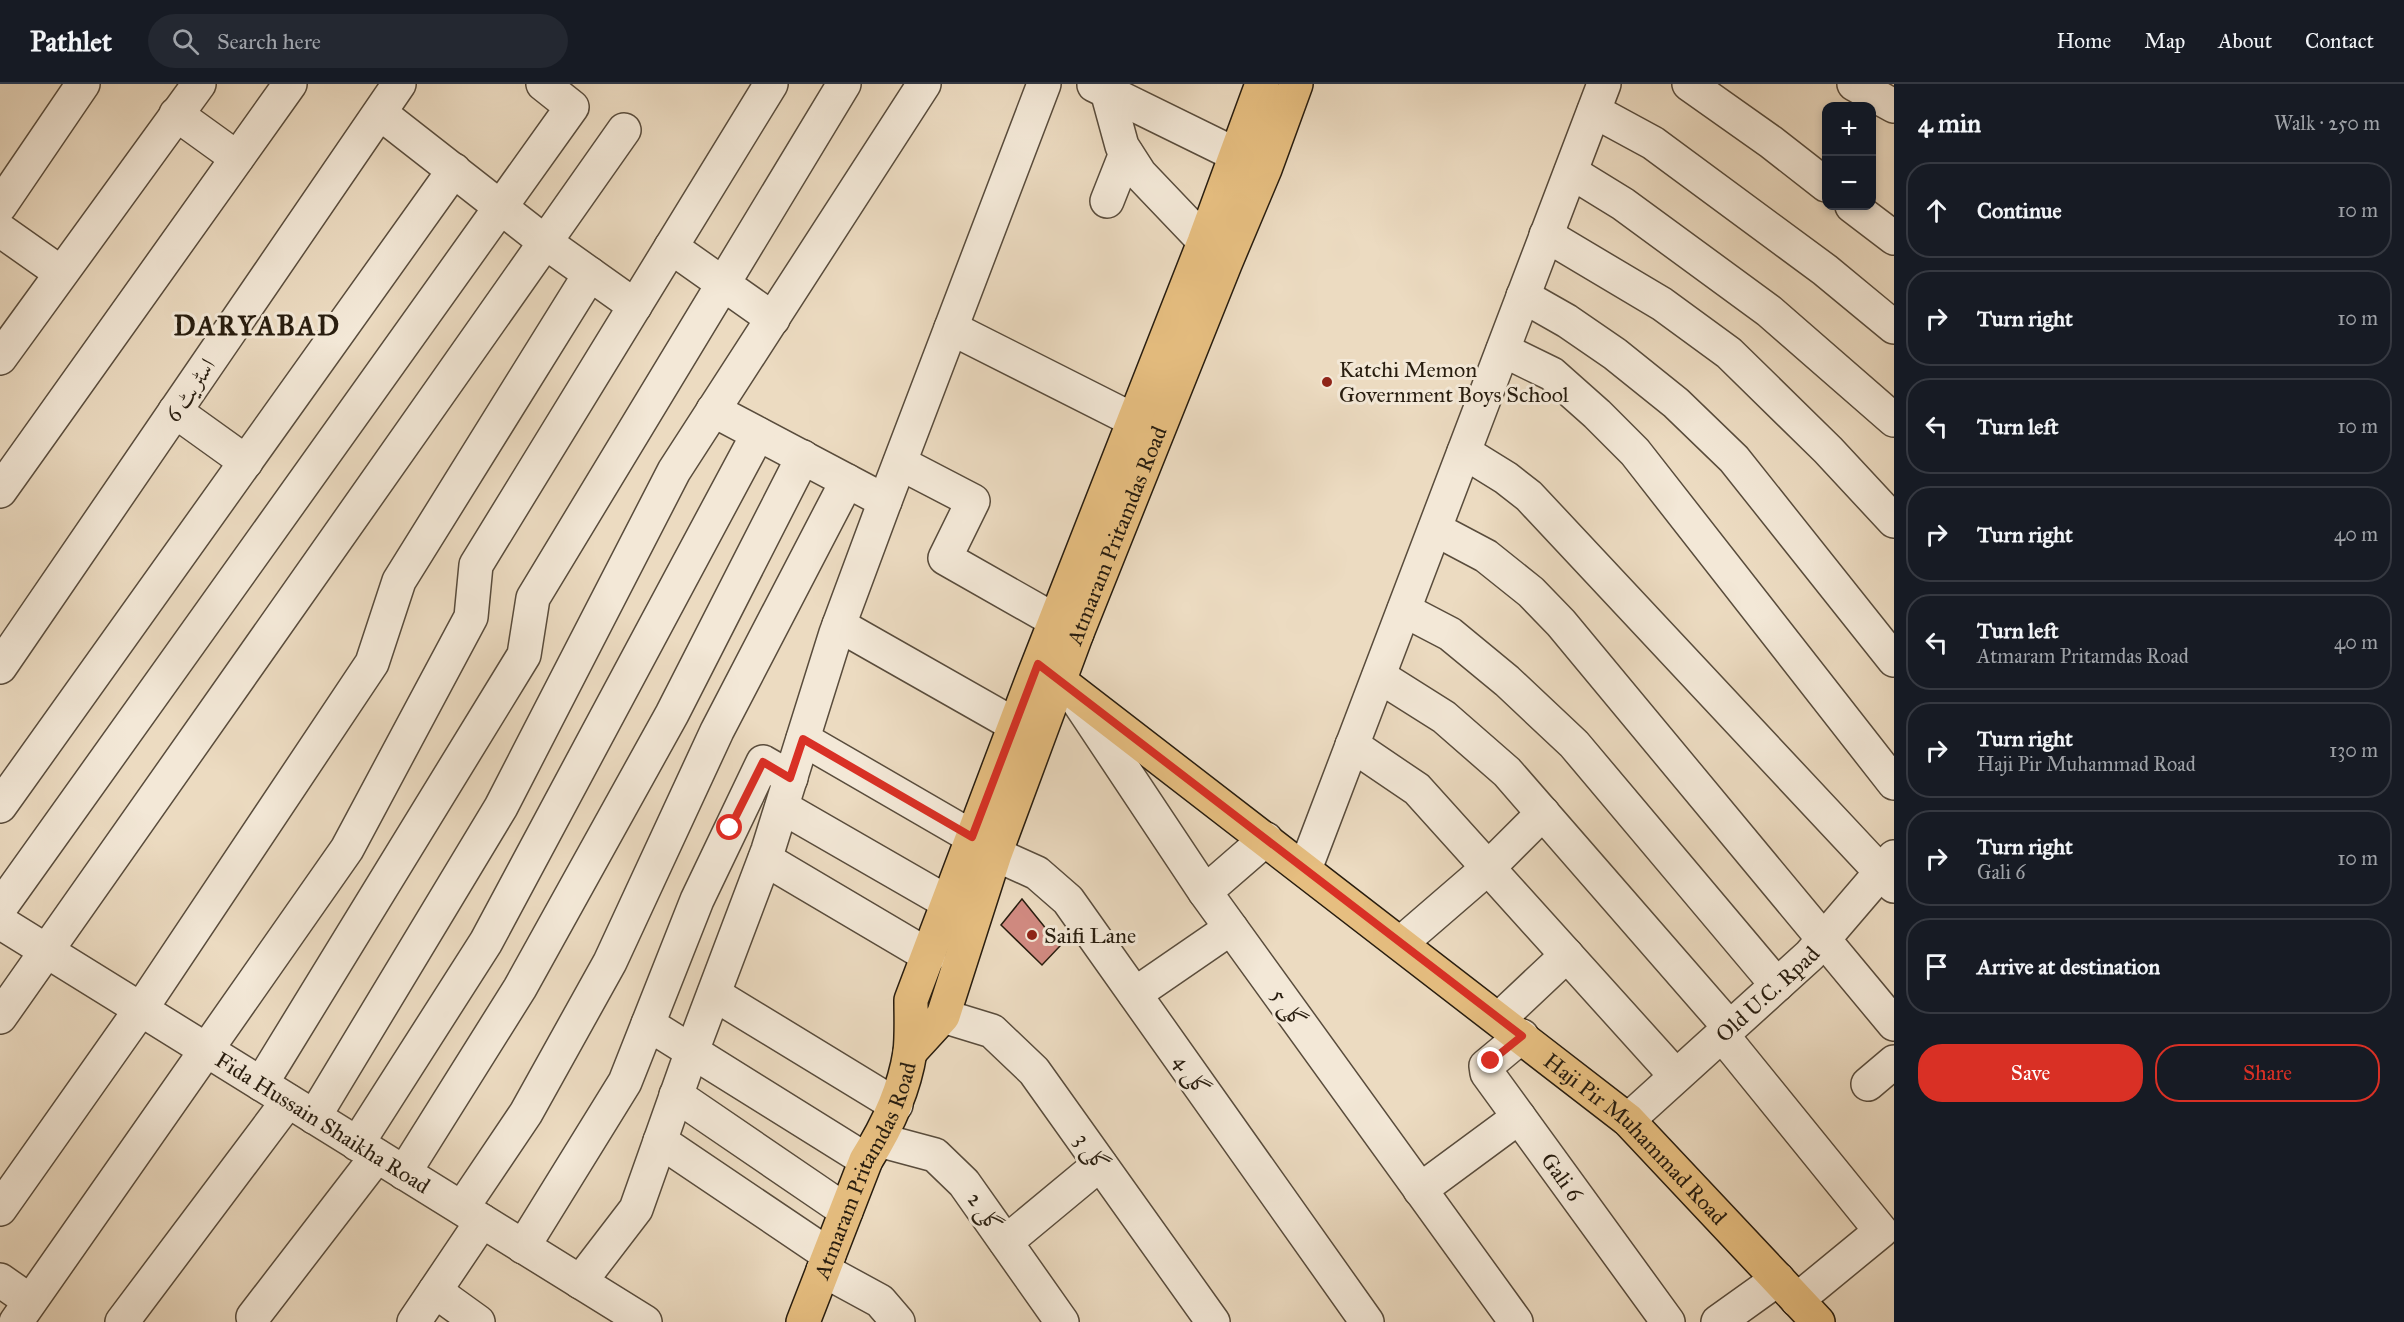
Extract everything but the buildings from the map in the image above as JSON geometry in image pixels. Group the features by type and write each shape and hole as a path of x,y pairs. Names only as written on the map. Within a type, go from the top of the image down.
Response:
{"main road":[{"name":"Atmaram Pritamdas Road","path":"803,1322 872,1150 896,1105 910,1052 911,1000 947,902 984,845 1056,678 1066,628 1215,253 1236,156 1262,84"},
{"name":"Atmaram Pritamdas Road","path":"1215,253 1265,169 1296,84"},
{"name":"Atmaram Pritamdas Road","path":"910,1052 943,1016 1015,725 1056,678"},
{"name":"Haji Pir Muhammad Road","path":"1056,678 1628,1120 1798,1300"}],"street":[{"path":"0,206 83,84"},
{"path":"0,358 199,84"},
{"path":"0,491 290,84"},
{"name":"اسٹریٹ 6","path":"0,667 399,84"},
{"path":"0,908 572,107 543,84"},
{"path":"0,1280 23,1311 347,849 471,617 476,565 771,84"},
{"path":"261,1084 524,655 533,598 844,84"},
{"path":"127,1320 301,1109 501,807 674,471 924,84"},
{"path":"580,1282 636,1209 692,1050 765,859 839,625 1044,84"},
{"path":"1689,84 1822,181"},
{"path":"1854,84 1892,102"},
{"path":"1101,87 1265,169"},
{"path":"1101,87 1122,146 1140,174 1215,253"},
{"path":"1305,869 1599,97 1653,143 1825,270 1894,327"},
{"path":"380,113 545,242 635,306"},
{"path":"177,114 237,158"},
{"path":"0,1017 624,130"},
{"path":"1107,201 1126,153"},
{"path":"0,806 454,170"},
{"path":"1571,172 1623,204 1769,311 1894,420"},
{"path":"1857,210 1894,238"},
{"path":"0,230 61,273"},
{"path":"1546,236 1662,304 1729,353 1828,450 1894,521"},
{"path":"671,247 772,319"},
{"path":"0,1209 141,1009 372,663 399,581 590,274"},
{"path":"1523,296 1567,321 1615,354 1676,404 1734,459 1894,660"},
{"path":"951,328 1147,427"},
{"path":"1503,350 1552,374 1597,414 1635,453 1894,783"},
{"path":"713,410 885,501"},
{"path":"175,411 246,462"},
{"path":"380,1158 486,942 758,434"},
{"path":"1464,452 1506,478 1529,496 1890,871"},
{"path":"253,1317 526,978 672,714 803,458"},
{"path":"900,463 973,501 945,558 1066,628"},
{"path":"414,1322 435,1291 526,1113 610,962 717,731 847,481"},
{"path":"1435,529 1486,556 1532,592 1561,623 1894,1024"},
{"path":"1404,610 1450,634 1508,681 1574,744 1777,985"},
{"path":"839,625 1015,725"},
{"path":"1379,676 1443,717 1507,772 1726,1031 1887,1238 1798,1300 1718,1322"},
{"name":"گلی 5","path":"1056,678 1205,892 1515,1322"},
{"name":"گلی 4","path":"803,739 984,845 1037,873 1068,900 1367,1322"},
{"path":"1352,746 1417,789 1676,1076"},
{"path":"523,1247 625,1082 697,900 763,762 786,792 947,902"},
{"path":"1401,943 1489,867 1543,813"},
{"path":"1205,892 1266,839"},
{"path":"765,859 929,956"},
{"name":"Old U.C. Rpad","path":"1628,1120 1777,985 1890,871"},
{"name":"Fida Hussain Shaikha Road","path":"0,922 645,1322"},
{"path":"1135,994 1231,928"},
{"path":"1510,1028 1567,955"},
{"path":"714,993 896,1105"},
{"name":"گلی 3","path":"943,1016 992,1031 1034,1071 1213,1322"},
{"name":"گلی 2","path":"648,1024 872,1150 935,1155 964,1183 1062,1322"},
{"name":"Gali 6","path":"1510,1028 1486,1066 1487,1073 1668,1322"},
{"path":"1868,1084 1894,1062"},
{"path":"676,1095 846,1211"},
{"path":"1420,1190 1519,1117"},
{"path":"660,1141 880,1301 898,1322"},
{"path":"1006,1242 1101,1164"},
{"path":"435,1291 478,1322"}],"place":[{"name":"Katchi Memon Government Boys School","path":"1327,382"},
{"name":"Saifi Lane","path":"1032,935"}],"district":[{"name":"DARYABAD","path":"257,325"}],"route":[{"path":"730,828 763,762 790,778 803,739 972,837 1038,664 1522,1036 1491,1061"}]}
